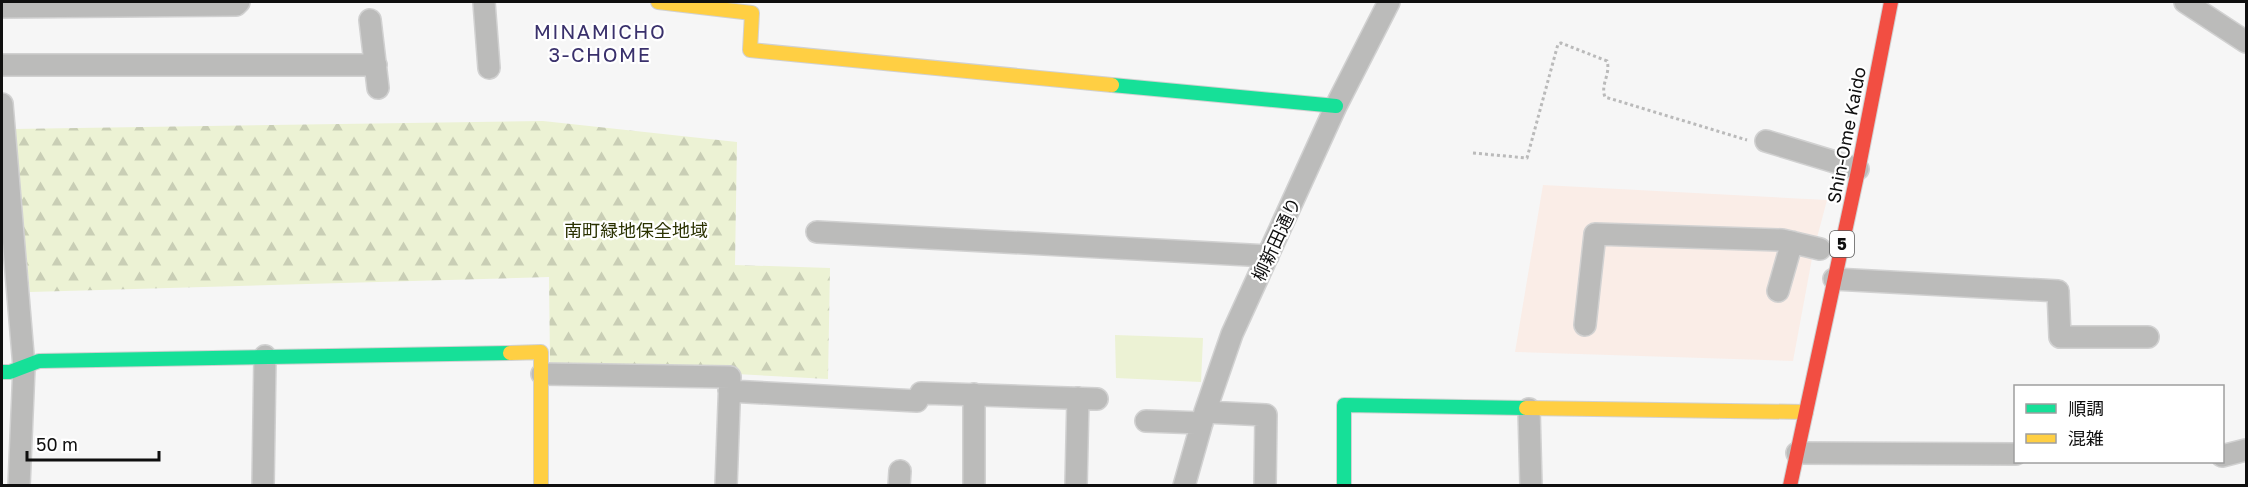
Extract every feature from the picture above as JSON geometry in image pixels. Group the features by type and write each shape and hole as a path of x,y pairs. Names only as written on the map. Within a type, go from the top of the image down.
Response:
{"street":[{"path":"2,7 236,5 239,2"},
{"path":"484,2 489,68"},
{"path":"658,2 752,13 750,50 1336,106"},
{"name":"柳新田通り","path":"1184,486 1203,418 1232,334 1336,106 1389,2"},
{"name":"Shin-Ome Kaido","path":"1790,486 1858,169 1891,2"},
{"path":"2185,2 2247,42"},
{"path":"370,20 378,88"},
{"path":"2,65 376,65"},
{"path":"2,104 6,202 24,367 20,486"},
{"path":"1766,141 1858,169"},
{"path":"816,232 1268,256"},
{"path":"1585,325 1595,234 1782,240 1820,249"},
{"path":"1778,291 1792,242"},
{"path":"1834,279 2058,291 2060,337 2148,337"},
{"path":"2,372 39,361 541,352 541,486"},
{"path":"263,486 265,356"},
{"path":"542,374 730,377 726,486"},
{"path":"729,390 917,400 921,393 1087,399 1076,486"},
{"path":"974,394 974,486"},
{"path":"1344,486 1344,405 1806,412"},
{"path":"1529,409 1531,486"},
{"path":"1146,421 1266,415 1265,486"},
{"path":"2224,456 2247,450"},
{"path":"1797,453 2014,454"}],"path":[{"path":"1473,153 1527,158 1558,44 1561,43 1607,61 1610,68 1603,91 1605,97 1756,142 1766,141"}],"shaded area":[{"path":"1543,185 1827,200 1813,253 1793,361 1515,352"}],"green space":[{"name":"南町緑地保全地域","path":"543,121 737,142 735,265 830,268 828,379 550,364 549,277 30,292 13,129"},
{"path":"1115,335 1203,338 1201,382 1116,378"}],"traffic: fast":[{"path":"1112,85 1336,106"},
{"path":"2,372 10,372 39,361 510,353"},
{"path":"1344,486 1344,405 1526,408"}],"traffic: slow":[{"path":"658,2 752,13 750,50 1112,85"},
{"path":"510,353 541,352 541,486"},
{"path":"1526,408 1806,412"}],"traffic: jam":[{"path":"1790,486 1858,171 1891,2"}],"district":[{"name":"MINAMICHO 3-CHOME","path":"600,42"}]}
